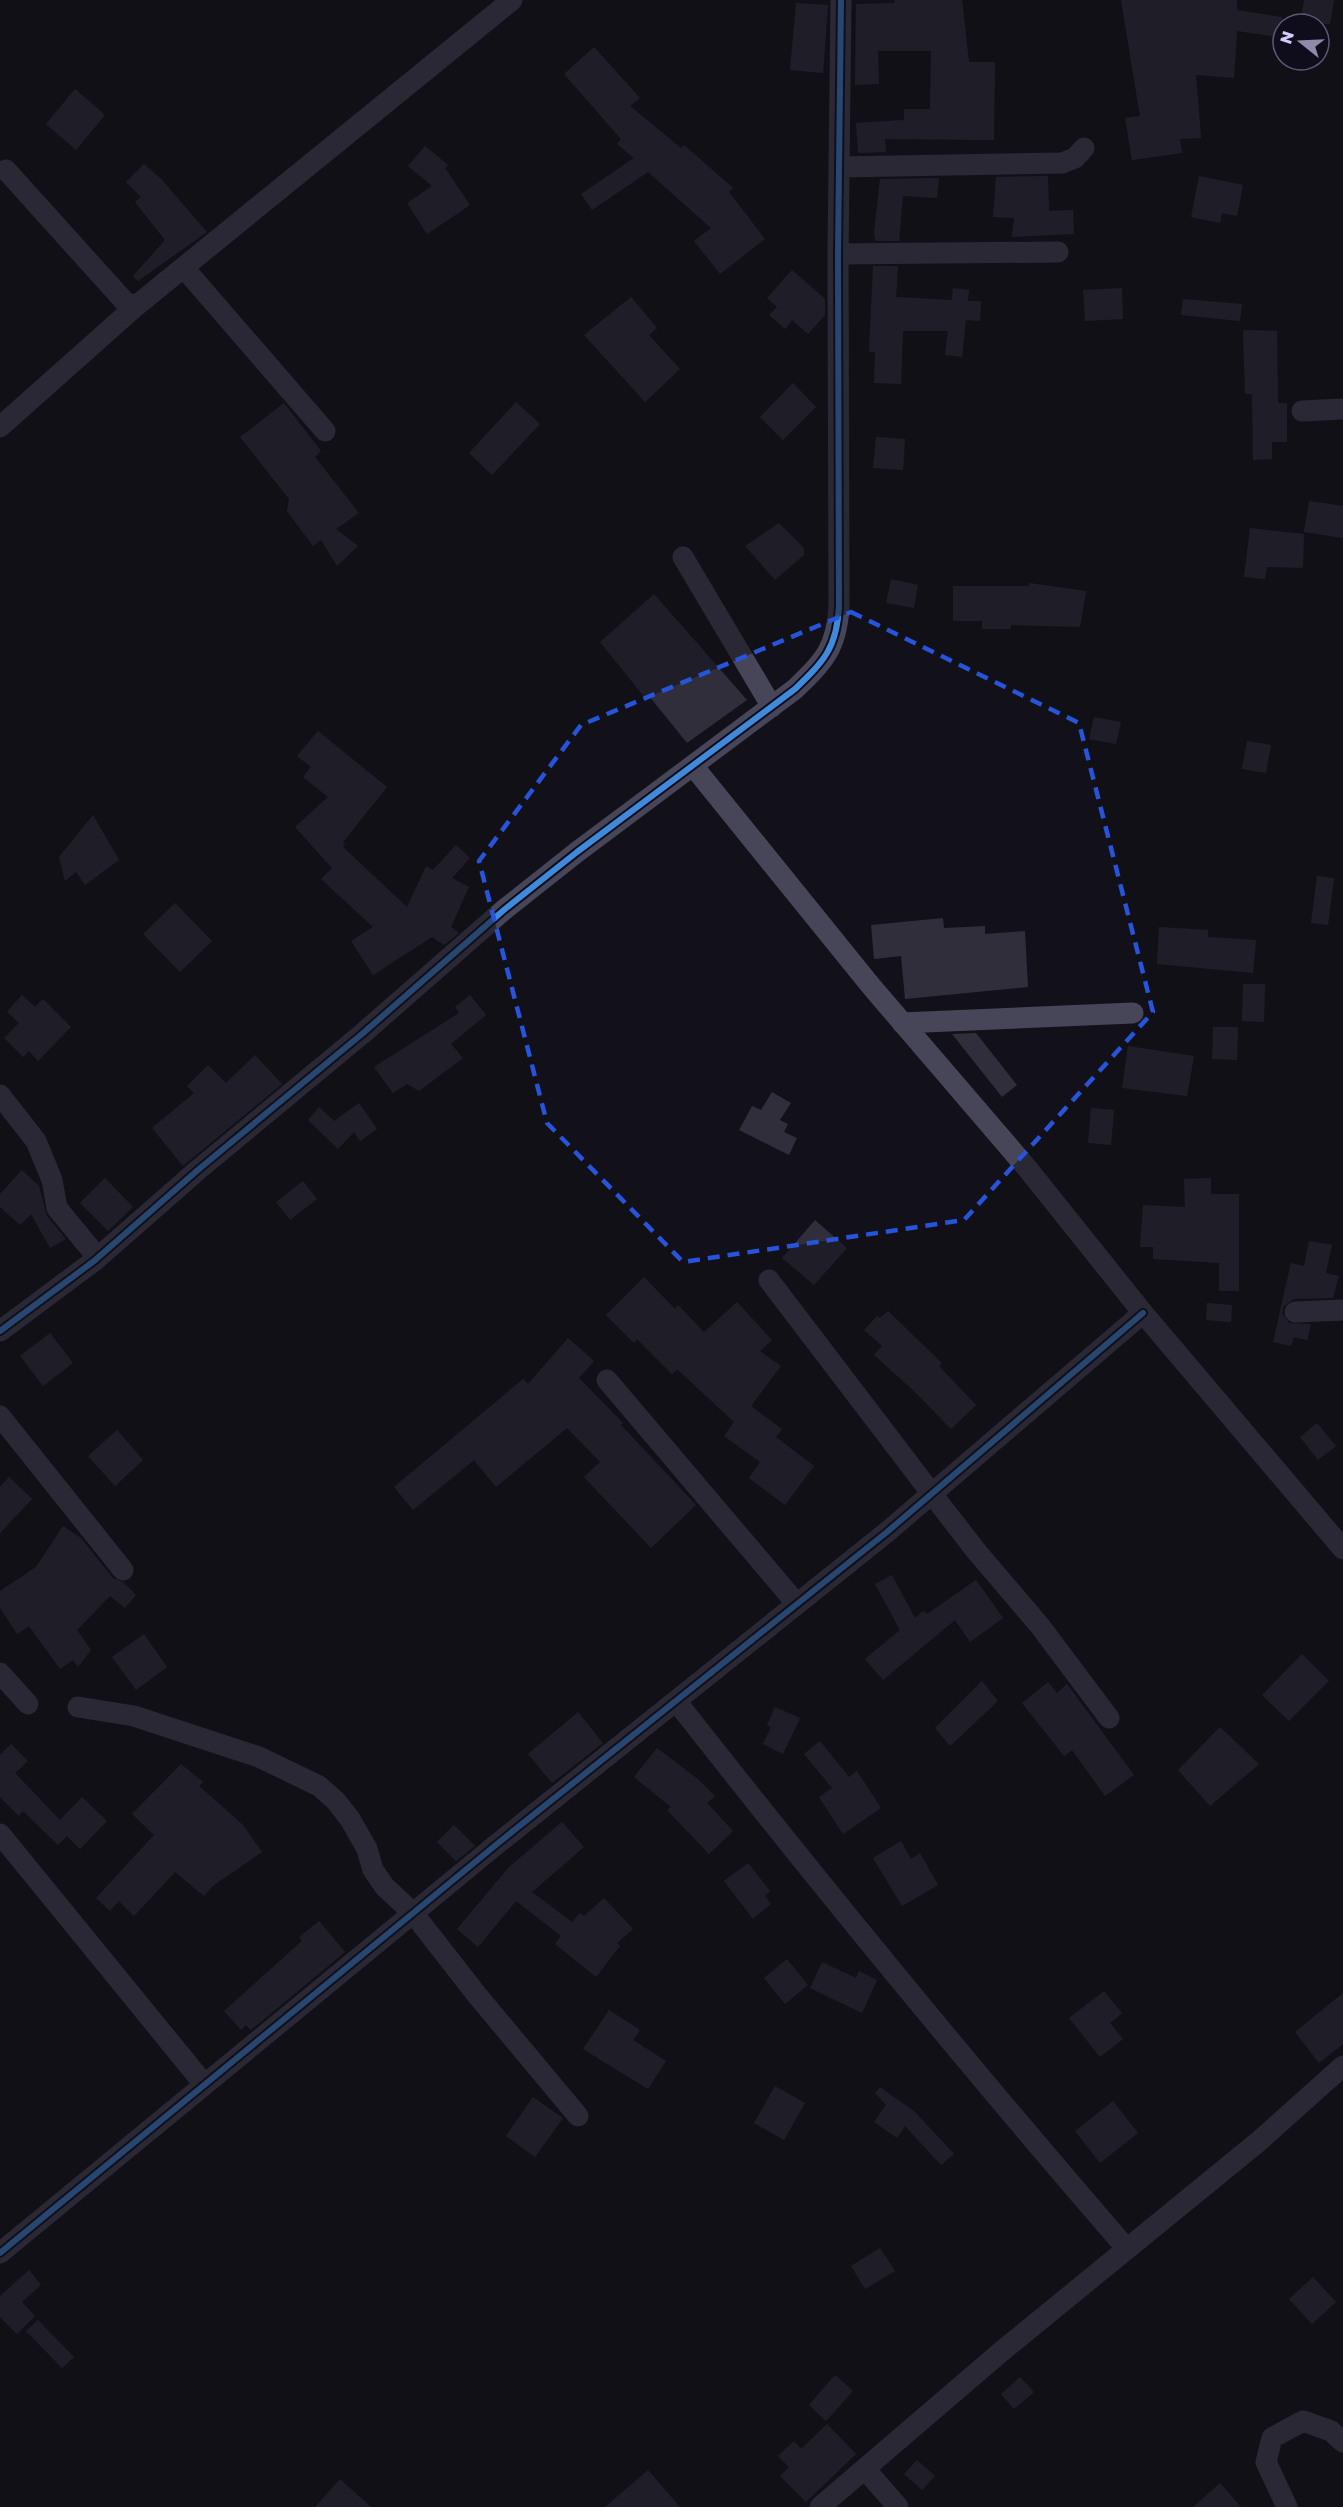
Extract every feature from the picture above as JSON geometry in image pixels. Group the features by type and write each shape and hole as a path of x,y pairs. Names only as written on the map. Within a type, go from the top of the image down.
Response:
{"street":[{"path":"0,427 136,306 512,0"},
{"path":"0,1331 98,1258 199,1169 362,1034 505,909 772,707 814,671 833,645 838,629 838,167 841,0"},
{"path":"838,167 1062,163 1075,158 1084,148"},
{"path":"6,170 124,302 136,306"},
{"path":"838,254 1058,252"},
{"path":"184,268 325,431"},
{"path":"1302,411 1343,410"},
{"path":"683,557 772,707"},
{"path":"693,766 902,1023 1064,1213 1143,1313 1343,1549"},
{"path":"902,1023 1133,1013"},
{"path":"0,1095 36,1141 52,1180 57,1208 98,1258"},
{"path":"769,1280 932,1494 1040,1626 1109,1718"},
{"path":"1295,1312 1343,1310"},
{"path":"0,2253 413,1913 932,1494 1143,1313"},
{"path":"607,1380 797,1604"},
{"path":"0,1416 123,1570"},
{"path":"0,1673 28,1704"},
{"path":"676,1701 833,1901 1127,2248"},
{"path":"78,1707 134,1716 259,1757 319,1786 336,1801 350,1819 367,1849 373,1870 385,1887 413,1913 477,1995 578,2116"},
{"path":"0,1834 204,2084"},
{"path":"820,2507 1002,2351 1258,2142 1343,2066"},
{"path":"1287,2507 1266,2462 1272,2438 1303,2421 1330,2431 1343,2442"},
{"path":"865,2469 898,2507"}],"highlighted area":[{"path":"851,612 1079,723 1153,1012 964,1220 683,1262 547,1123 479,861 581,725"}],"building":[{"path":"895,0 962,0 969,62 995,62 994,140 885,139 886,152 858,153 856,123 904,120 904,109 930,109 931,51 878,51 879,84 855,85 856,4 894,3"},
{"path":"1121,0 1237,0 1237,10 1271,15 1271,36 1237,31 1234,78 1196,75 1201,138 1180,139 1182,153 1132,160 1125,118 1140,116"},
{"path":"1304,0 1334,0 1331,18 1331,12 1302,12"},
{"path":"796,3 828,5 823,73 790,70"},
{"path":"594,47 640,98 630,106 681,148 684,145 733,188 729,192 765,239 720,274 694,241 711,228 648,172 592,210 581,194 634,158 617,144 621,139 564,74"},
{"path":"75,89 105,115 76,150 46,124"},
{"path":"425,146 448,165 445,168 470,205 427,234 407,203 432,186 408,166"},
{"path":"144,164 162,180 207,232 138,281 133,276 165,240 135,202 141,197 126,182"},
{"path":"1048,176 1049,211 1073,210 1074,234 1012,237 1014,218 993,217 996,177"},
{"path":"1199,176 1243,185 1237,216 1222,213 1220,223 1191,217"},
{"path":"939,178 937,198 903,196 899,241 875,241 880,179"},
{"path":"873,266 898,266 896,297 952,300 953,288 969,290 968,301 981,301 980,321 966,320 962,357 945,355 948,331 903,331 901,384 874,383 875,352 869,352"},
{"path":"792,270 825,299 825,315 808,334 792,320 785,329 769,315 777,307 767,298"},
{"path":"1122,288 1123,319 1085,321 1083,290"},
{"path":"631,297 657,328 649,335 680,369 645,402 584,335"},
{"path":"1183,299 1242,304 1240,321 1181,315"},
{"path":"1243,330 1277,331 1278,403 1287,403 1287,442 1272,442 1272,459 1253,460 1252,394 1245,394"},
{"path":"793,383 816,407 783,440 760,417"},
{"path":"516,402 540,424 492,475 469,453"},
{"path":"284,403 321,451 315,457 359,513 336,529 358,546 337,566 321,540 313,546 287,511 289,499 240,437"},
{"path":"876,437 905,439 903,470 873,468"},
{"path":"1309,501 1343,506 1343,538 1304,532"},
{"path":"779,523 804,548 804,555 775,580 745,546"},
{"path":"1250,528 1304,534 1303,568 1267,567 1265,579 1244,577"},
{"path":"891,579 918,585 914,608 886,603"},
{"path":"1029,583 1086,591 1080,627 1011,625 1011,629 982,629 982,621 953,621 953,586 1029,586"},
{"path":"654,594 747,700 687,743 649,696 646,699 600,642"},
{"path":"1094,717 1121,722 1116,744 1089,739"},
{"path":"318,731 387,787 343,842 345,844 343,847 407,907 426,866 433,870 456,845 470,858 452,878 469,887 451,927 459,933 444,945 432,937 373,975 351,941 373,927 321,879 332,868 295,827 328,797 303,777 311,767 297,756"},
{"path":"1247,741 1271,745 1266,773 1242,769"},
{"path":"93,815 119,860 85,885 76,872 65,881 59,857"},
{"path":"1317,876 1334,878 1328,925 1311,923"},
{"path":"175,903 212,941 180,972 143,934"},
{"path":"943,918 944,928 985,926 985,934 1025,931 1028,987 905,999 901,956 874,959 871,925"},
{"path":"1159,927 1208,930 1208,937 1256,940 1253,973 1157,964"},
{"path":"1243,984 1265,984 1264,1022 1242,1021"},
{"path":"22,995 35,1007 43,999 71,1027 38,1061 29,1051 23,1057 4,1038 19,1023 7,1012"},
{"path":"470,995 486,1015 451,1044 463,1058 419,1091 407,1084 393,1093 374,1067 459,1013 455,1007"},
{"path":"1213,1027 1238,1027 1237,1060 1212,1059"},
{"path":"976,1033 1017,1085 1002,1097 952,1034"},
{"path":"1128,1046 1194,1056 1187,1096 1122,1088"},
{"path":"255,1055 282,1084 183,1166 152,1128 194,1093 187,1086 208,1065 226,1083"},
{"path":"772,1092 791,1103 780,1120 788,1124 784,1132 797,1138 789,1155 739,1130 752,1106 761,1110"},
{"path":"359,1103 377,1129 360,1141 354,1132 338,1149 308,1120 319,1107 334,1121"},
{"path":"1091,1108 1114,1110 1111,1145 1088,1143"},
{"path":"22,1170 39,1186 47,1216 66,1239 50,1248 31,1214 20,1225 0,1207 0,1194"},
{"path":"105,1178 133,1207 108,1231 80,1203"},
{"path":"1211,1178 1211,1194 1239,1194 1239,1291 1219,1291 1219,1263 1153,1259 1153,1247 1140,1247 1143,1205 1185,1207 1184,1179"},
{"path":"303,1181 317,1199 290,1220 276,1202"},
{"path":"815,1220 847,1248 814,1285 782,1258"},
{"path":"1309,1241 1332,1245 1326,1273 1339,1276 1333,1298 1294,1299 1284,1306 1282,1313 1289,1323 1311,1324 1307,1340 1294,1337 1291,1346 1273,1342 1291,1263 1304,1266"},
{"path":"644,1277 675,1309 678,1305 704,1332 737,1302 772,1340 760,1351 781,1366 751,1406 782,1429 776,1437 814,1466 785,1505 749,1478 760,1462 724,1436 734,1422 677,1369 672,1374 637,1339 634,1343 606,1315"},
{"path":"1207,1303 1232,1305 1231,1322 1206,1320"},
{"path":"888,1311 942,1363 939,1366 976,1405 951,1429 874,1355 882,1346 864,1330 877,1316 880,1318"},
{"path":"50,1333 73,1363 43,1386 20,1356"},
{"path":"568,1338 594,1361 579,1378 623,1423 621,1425 696,1505 651,1548 584,1477 600,1462 567,1428 496,1487 474,1460 413,1510 394,1487 523,1379 528,1384"},
{"path":"1317,1423 1336,1446 1318,1460 1300,1437"},
{"path":"117,1430 143,1460 115,1486 88,1456"},
{"path":"9,1477 32,1499 0,1533 0,1487"},
{"path":"63,1526 81,1538 113,1578 123,1582 136,1595 125,1608 110,1596 77,1630 91,1650 78,1667 73,1660 60,1669 29,1626 17,1634 0,1608 0,1591 36,1567"},
{"path":"892,1575 915,1618 923,1611 927,1614 976,1580 1003,1618 970,1642 955,1620 883,1680 865,1659 900,1630 875,1584"},
{"path":"144,1634 167,1667 136,1690 112,1657"},
{"path":"1302,1654 1329,1681 1289,1721 1262,1695"},
{"path":"982,1681 998,1701 950,1746 935,1728"},
{"path":"1048,1682 1057,1693 1067,1684 1134,1775 1105,1796 1072,1750 1064,1756 1022,1703"},
{"path":"775,1707 800,1718 783,1754 763,1744 771,1727 767,1725"},
{"path":"578,1712 603,1743 552,1783 528,1754"},
{"path":"1220,1727 1259,1764 1210,1806 1178,1770"},
{"path":"820,1741 849,1777 857,1771 881,1808 843,1834 819,1797 832,1788 804,1754"},
{"path":"11,1744 28,1761 15,1773 60,1820 82,1797 107,1821 80,1849 67,1836 58,1845 23,1811 19,1816 0,1797 0,1755"},
{"path":"657,1748 699,1780 715,1796 707,1803 733,1831 709,1854 667,1810 671,1807 634,1777"},
{"path":"181,1764 203,1782 199,1786 243,1825 262,1852 214,1885 204,1896 175,1872 134,1916 119,1901 110,1911 96,1898 154,1835 132,1814"},
{"path":"562,1822 584,1847 532,1892 572,1922 580,1913 584,1916 604,1898 633,1929 617,1943 620,1946 596,1977 555,1944 561,1936 516,1901 478,1947 457,1929 509,1867"},
{"path":"454,1825 475,1846 456,1861 437,1842"},
{"path":"901,1841 911,1859 920,1853 938,1885 902,1906 873,1858"},
{"path":"748,1863 770,1891 765,1896 771,1904 753,1919 724,1881"},
{"path":"319,1921 345,1952 251,2030 246,2025 241,2030 224,2011 302,1941 299,1937"},
{"path":"787,1959 808,1985 785,2004 764,1978"},
{"path":"822,1962 856,1978 859,1971 877,1980 862,2013 810,1988"},
{"path":"1104,1991 1122,2013 1110,2023 1123,2039 1100,2057 1069,2018"},
{"path":"1343,1993 1343,2044 1319,2063 1295,2032"},
{"path":"609,2010 640,2030 633,2040 666,2061 648,2089 583,2049"},
{"path":"775,2086 805,2103 784,2140 754,2123"},
{"path":"880,2087 915,2112 954,2154 941,2165 905,2126 897,2138 874,2122 886,2105 875,2093"},
{"path":"533,2097 563,2118 535,2157 506,2136"},
{"path":"1113,2101 1138,2133 1100,2163 1075,2131"},
{"path":"880,2248 895,2271 865,2289 851,2266"},
{"path":"29,2270 41,2285 22,2302 35,2316 17,2334 0,2317 0,2296"},
{"path":"1313,2277 1336,2302 1312,2324 1289,2299"},
{"path":"38,2320 74,2357 62,2368 26,2331"},
{"path":"835,2375 853,2391 826,2421 809,2405"},
{"path":"1020,2377 1034,2392 1014,2409 1001,2394"},
{"path":"827,2424 856,2454 806,2502 780,2476 789,2467 778,2456 794,2441 801,2449"},
{"path":"917,2460 935,2476 922,2490 904,2474"},
{"path":"648,2470 680,2507 605,2507"},
{"path":"340,2479 371,2507 315,2507"},
{"path":"1220,2483 1241,2507 1193,2507"}],"cycle path":[{"path":"0,1331 94,1261 199,1169 362,1034 505,909 577,852 795,689 827,653 835,633 839,606 838,254 841,0"},
{"path":"0,2253 497,1844 887,1532 1143,1313"}]}
